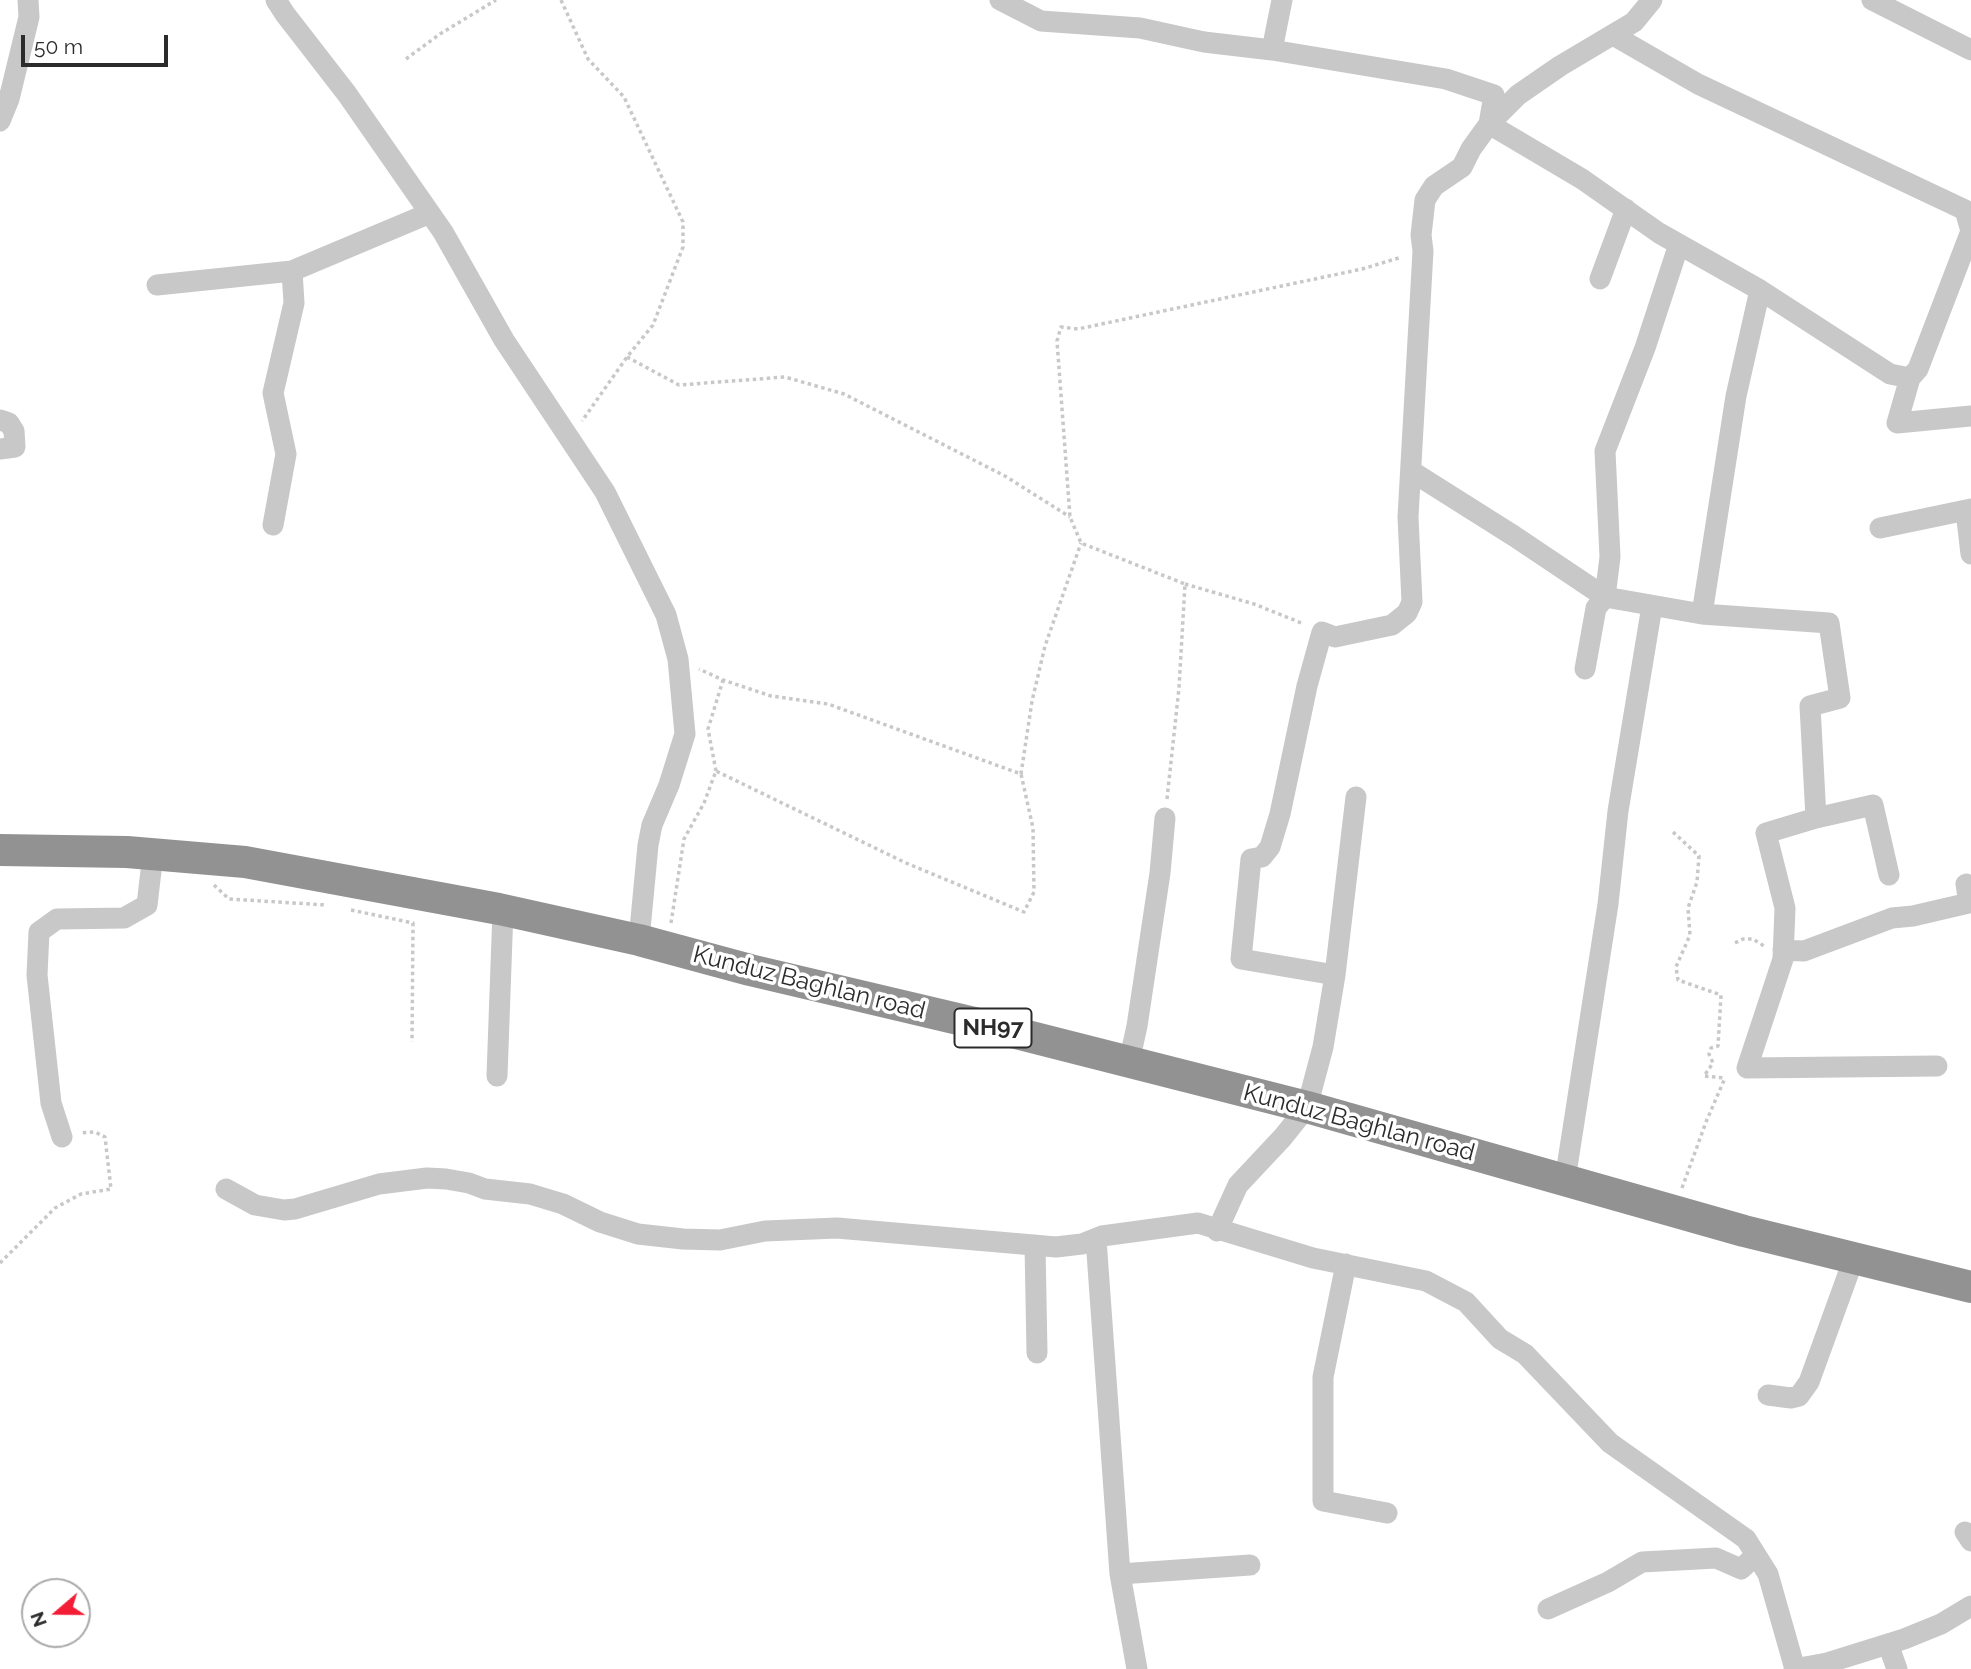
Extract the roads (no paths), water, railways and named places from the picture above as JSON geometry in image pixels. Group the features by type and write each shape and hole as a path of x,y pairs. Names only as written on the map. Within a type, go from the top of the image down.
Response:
{"highway":[{"name":"Kunduz Baghlan road","path":"0,850 153,854 245,862 503,910 653,944 1307,1107 1673,1211 1971,1287"}],"street":[{"path":"0,121 9,99 29,17 28,0"},
{"path":"276,0 347,94 430,213 504,340 605,492 666,615 678,659 685,734 669,785 652,825 648,845 653,944"},
{"path":"1000,0 1041,21 1140,28 1204,42 1272,50 1446,79 1494,95 1489,124"},
{"path":"1272,50 1282,0"},
{"path":"1335,975 1241,959 1251,859 1262,857 1270,847 1322,632 1335,637 1392,625 1408,613 1412,602 1408,517 1423,251 1421,235 1425,200 1434,186 1462,167 1489,124 1518,96 1560,66 1634,22 1651,0"},
{"path":"1872,0 1971,50"},
{"path":"1613,35 1698,84 1968,202 1971,231 1918,369 1910,378 1897,423 1971,416"},
{"path":"1489,124 1582,179 1679,244 1760,290 1890,374 1910,378"},
{"path":"1600,279 1626,209"},
{"path":"157,285 292,271 430,213"},
{"path":"1585,669 1596,608 1605,597 1609,557 1605,451 1645,348 1679,244"},
{"path":"273,525 286,454 274,393 294,303 292,271"},
{"path":"1702,614 1735,396 1760,290"},
{"path":"0,420 9,423 14,431 15,447 0,449"},
{"path":"1411,471 1605,597 1702,614 1829,623 1840,698 1810,706 1816,818"},
{"path":"1880,527 1968,510 1971,554"},
{"path":"1565,1180 1608,904 1618,811 1652,606"},
{"path":"1217,1231 1238,1185 1307,1107 1323,1047 1335,975 1356,797"},
{"path":"1889,875 1873,806 1816,818 1766,833 1785,908 1783,959 1746,1068 1937,1066"},
{"path":"1129,1062 1138,1026 1160,873 1165,818"},
{"path":"62,1138 51,1103 37,975 39,932 57,919 124,918 147,905 153,854"},
{"path":"1783,950 1804,951 1892,918 1969,903 1966,884"},
{"path":"497,1076 503,910"},
{"path":"226,1189 255,1205 284,1210 379,1184 427,1178 446,1179 485,1189 530,1194 638,1234 720,1240 765,1231 837,1228 1056,1247 1198,1223 1217,1231 1313,1258 1426,1281 1466,1302 1500,1339 1525,1354 1610,1443 1746,1539 1768,1574 1795,1669 1827,1663 1888,1644 1941,1624 1971,1606"},
{"path":"1097,1239 1121,1574 1137,1669"},
{"path":"1035,1245 1037,1353"},
{"path":"1768,1395 1791,1398 1799,1396 1809,1382 1854,1258"},
{"path":"1346,1264 1323,1377 1323,1501 1387,1513"},
{"path":"1548,1609 1608,1582 1642,1562 1716,1558 1741,1569 1756,1555"},
{"path":"1121,1574 1250,1565"},
{"path":"1888,1644 1897,1669"}]}
